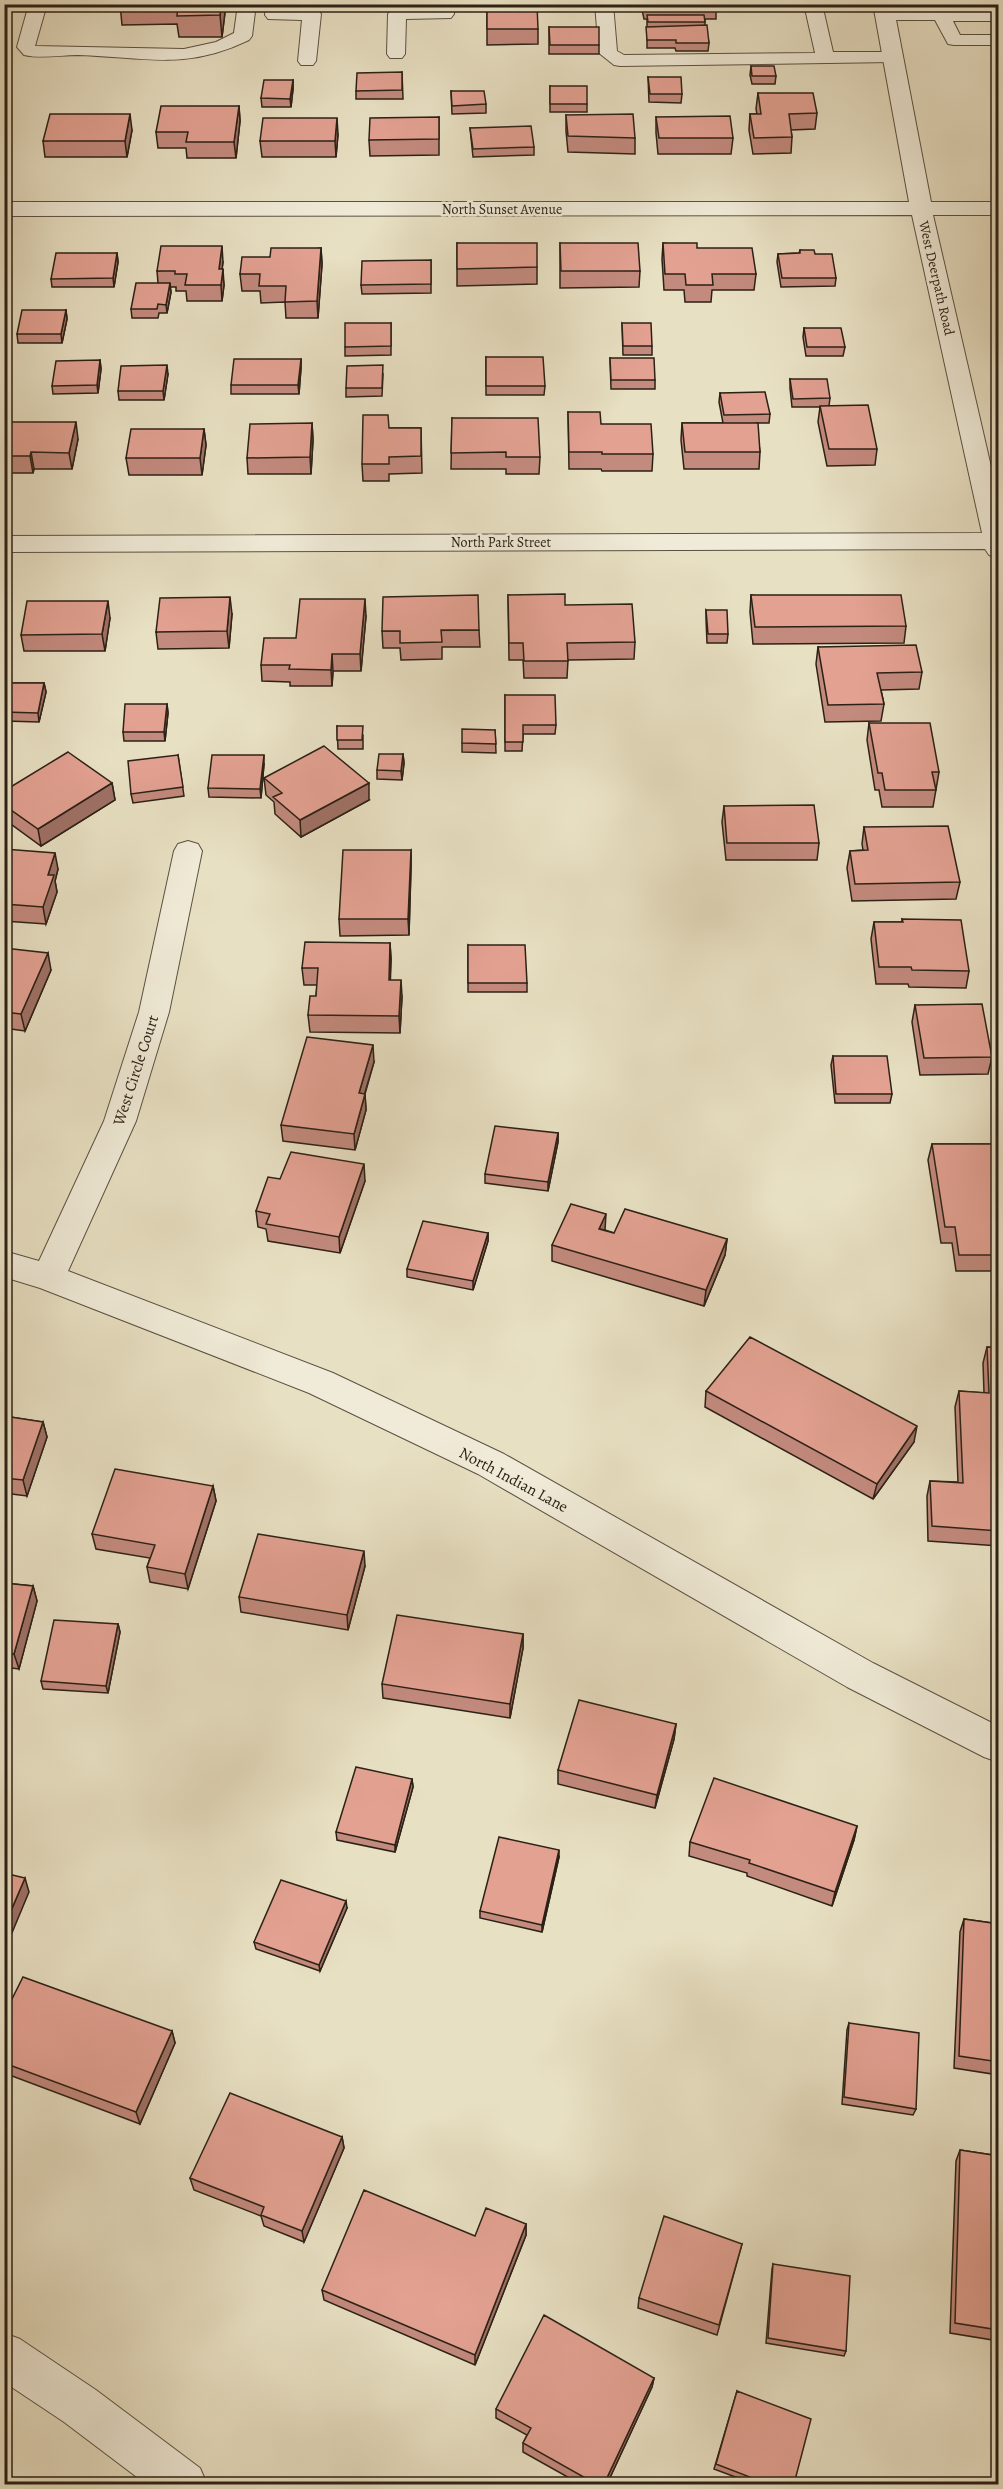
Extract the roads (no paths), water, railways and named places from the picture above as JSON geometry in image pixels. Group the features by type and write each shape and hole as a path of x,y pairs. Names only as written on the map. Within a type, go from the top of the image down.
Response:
{"street":[{"name":"West Deerpath Road","path":"884,10 921,208 998,544"},
{"name":"North Sunset Avenue","path":"4,209 999,208"},
{"name":"North Park Street","path":"4,544 998,544"},
{"name":"West Circle Court","path":"48,1277 120,1121 154,1012 188,851"},
{"name":"North Indian Lane","path":"4,1264 48,1277 321,1383 491,1464 860,1675 999,1745"},
{"path":"4,2355 80,2406 184,2484"}],"lane":[{"path":"38,4 26,47 30,51 126,53 156,57 192,56 231,43 243,36 247,4"},
{"path":"275,4 274,15 312,14 307,61"},
{"path":"396,54 397,14 445,14 445,4"},
{"path":"604,4 608,53 620,61 893,57"},
{"path":"813,4 825,58"},
{"path":"884,10 940,10 999,16"},
{"path":"940,10 954,40 999,40"}]}
